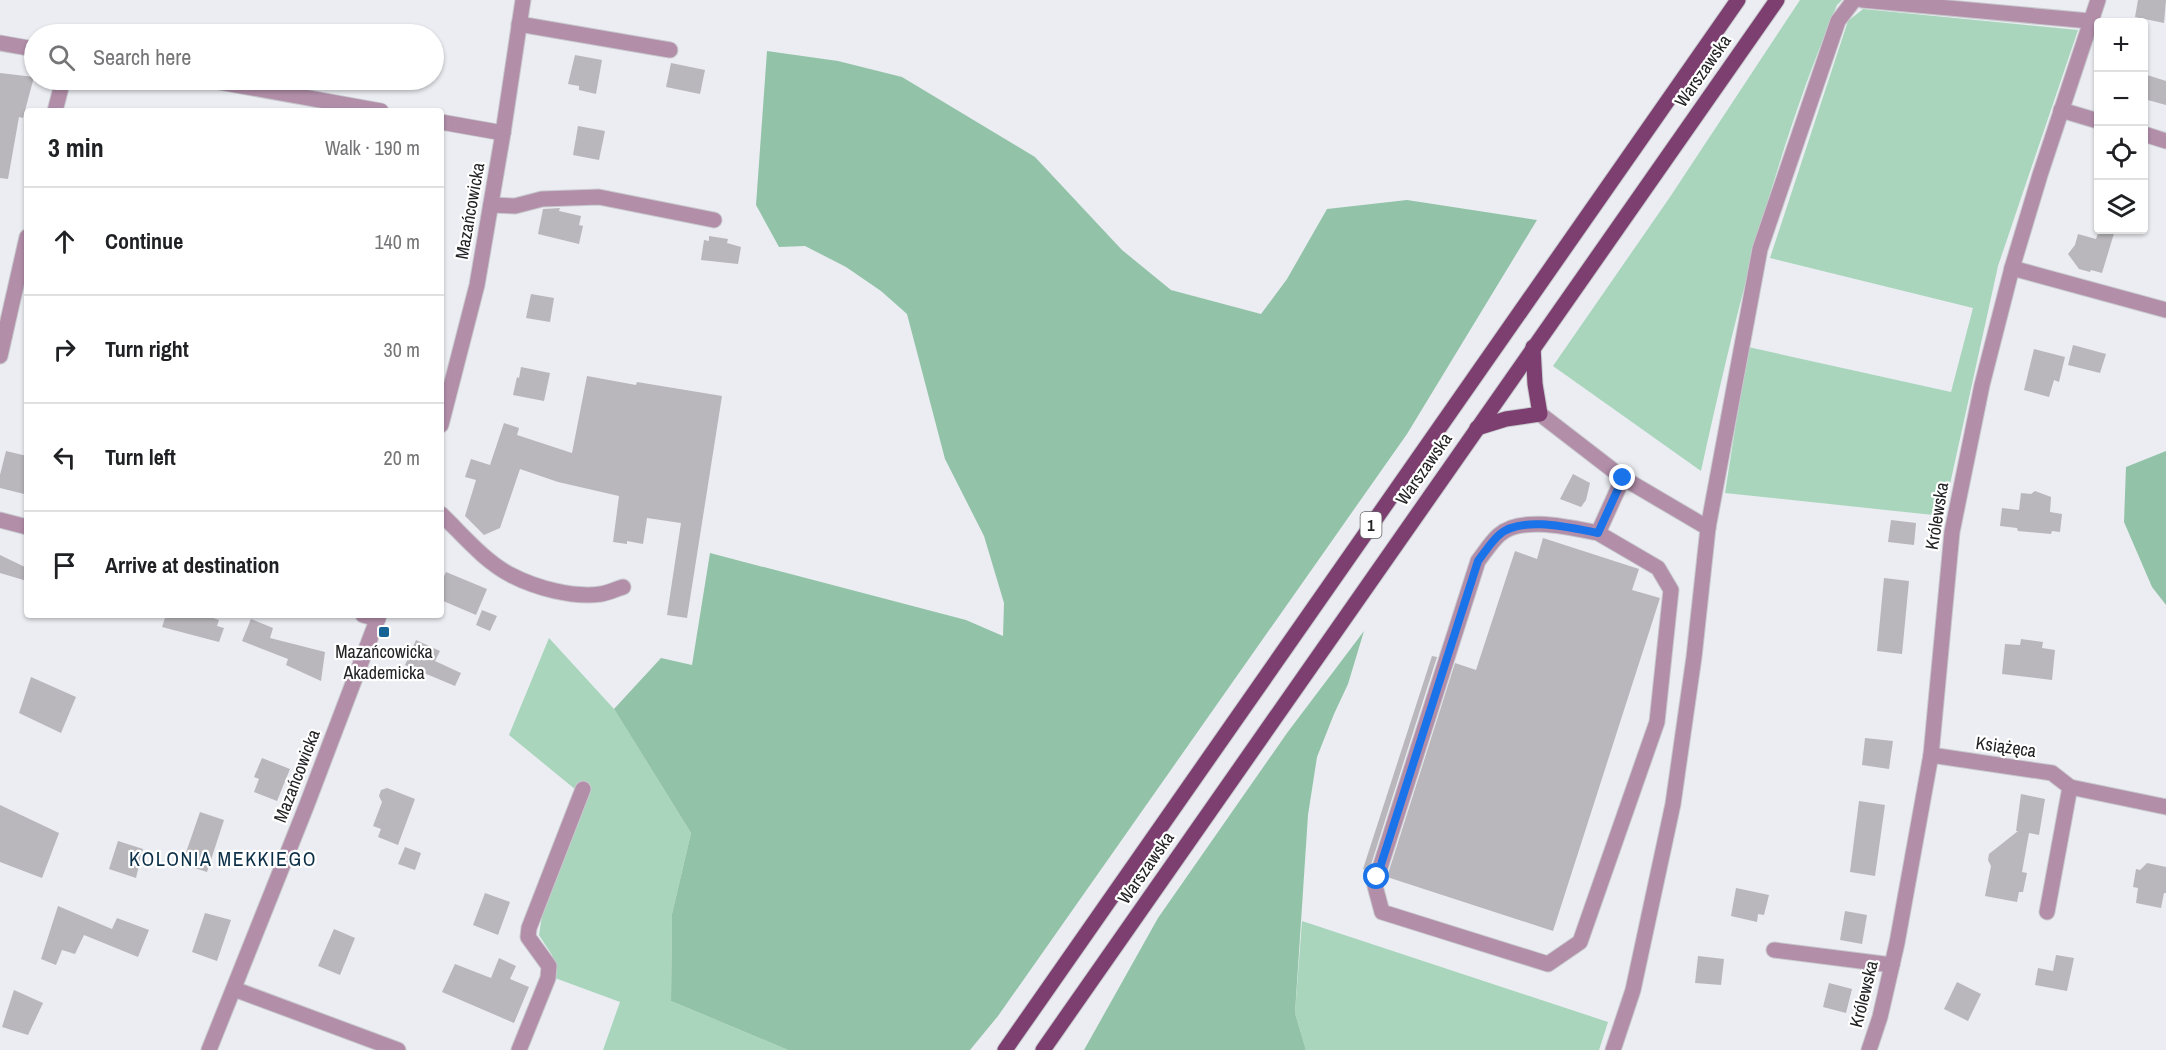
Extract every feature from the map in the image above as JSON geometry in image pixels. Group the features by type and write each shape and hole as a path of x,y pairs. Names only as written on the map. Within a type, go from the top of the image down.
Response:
{"main road":[{"name":"Warszawska","path":"1005,1050 1738,0"},
{"name":"Warszawska","path":"1043,1050 1777,0"},
{"path":"1477,428 1506,419 1540,414 1535,384 1533,347"},
{"path":"1056,1050 1063,1022"}],"street":[{"name":"Mazańcowicka","path":"444,413 477,285 523,0"},
{"path":"1613,1050 1633,990 1673,804 1694,657 1708,528 1760,249 1838,21 1854,0"},
{"path":"1862,0 2090,21"},
{"name":"Królewska","path":"1869,1050 1881,1017 1892,965 1931,755 1952,532 1982,385 2012,267 2098,0"},
{"path":"519,24 670,50"},
{"path":"0,43 24,47"},
{"path":"57,108 61,90"},
{"path":"264,90 364,108"},
{"path":"2061,110 2094,120"},
{"path":"444,123 503,133"},
{"path":"2148,135 2166,141"},
{"path":"491,205 515,206 542,199 599,197 714,220"},
{"path":"0,356 24,250"},
{"path":"2012,267 2166,310"},
{"path":"1540,414 1623,478 1708,528"},
{"path":"1598,533 1623,478"},
{"path":"444,517 486,557 510,575 536,585 572,593 601,594 623,587"},
{"path":"0,520 24,526"},
{"path":"1522,525 1557,525 1598,533 1658,568 1671,590 1657,722 1580,942 1548,964 1382,912 1375,886 1478,561 1500,533 1522,525"},
{"name":"Mazańcowicka","path":"209,1050 234,989 372,618"},
{"name":"Książęca","path":"1931,755 2052,773 2070,787 2166,807"},
{"path":"2047,912 2070,787"},
{"path":"519,1050 548,978 549,966 528,937 528,928 582,789"},
{"path":"1774,950 1892,965"},
{"path":"234,989 398,1050"}],"green space":[{"path":"1800,0 1842,0 1837,5 1815,61 1776,176 1728,352 1701,471 1553,366 1670,197"},
{"path":"1863,9 2078,30 1998,266 1943,516 1725,493 1748,347 1951,392 1973,308 1770,258 1848,21"},
{"path":"767,51 838,61 902,77 1035,157 1122,250 1171,290 1261,314 1287,279 1327,209 1407,200 1537,220 1407,434 998,1016 970,1050 788,1050 671,1001 672,914 691,833 614,709 661,658 692,665 710,553 966,620 1003,636 1004,603 984,536 945,459 907,314 881,291 846,267 805,246 779,247 756,205"},
{"path":"2166,451 2166,605 2152,587 2124,522 2126,467"},
{"path":"1364,631 1348,684 1317,757 1308,815 1295,1013 1306,1050 1084,1050 1158,918 1287,733"},
{"path":"549,638 614,709 691,833 672,914 671,1001 788,1050 603,1050 620,1002 555,978 552,955 539,935 542,916 587,799 509,735"},
{"path":"1302,921 1608,1022 1599,1050 1306,1050 1295,1013"}],"building":[{"path":"2138,0 2166,0 2164,23 2135,17"},
{"path":"575,55 602,60 596,94 579,90 579,86 568,84"},
{"path":"671,63 705,70 700,94 666,87"},
{"path":"0,73 24,76 24,90 31,90 23,118 19,117 8,179 0,178"},
{"path":"2148,75 2166,81 2166,105 2148,100"},
{"path":"578,126 605,131 599,160 573,155"},
{"path":"560,208 559,211 581,216 579,225 583,226 579,244 538,234 543,209"},
{"path":"2078,234 2096,239 2098,234 2114,234 2102,273 2079,269 2068,254 2075,245"},
{"path":"709,236 728,239 727,243 741,247 738,264 701,260 704,240 709,241"},
{"path":"531,294 554,298 550,322 526,318"},
{"path":"2073,345 2106,354 2100,373 2068,365"},
{"path":"2034,349 2065,357 2059,382 2054,380 2049,397 2024,390"},
{"path":"521,367 550,373 544,401 513,395"},
{"path":"587,376 722,396 687,618 667,615 681,523 647,518 643,544 627,541 627,544 613,542 619,496 558,482 520,469 500,528 484,535 465,516 476,480 465,477 471,459 490,465 504,423 519,428 517,435 572,453"},
{"path":"6,451 24,455 24,494 0,488 0,475"},
{"path":"1573,474 1590,483 1586,500 1581,507 1560,499"},
{"path":"2035,491 2051,497 2050,512 2062,514 2060,532 2052,531 2051,534 2018,531 2017,528 2000,526 2002,508 2019,510 2021,493 2031,494"},
{"path":"1891,520 1916,523 1914,545 1888,542"},
{"path":"1543,538 1639,569 1632,590 1660,598 1553,931 1387,877 1455,663 1476,670 1515,551 1537,559"},
{"path":"0,555 24,567 24,580 0,573"},
{"path":"446,572 487,589 476,615 444,601"},
{"path":"1884,578 1909,581 1902,654 1877,651"},
{"path":"482,610 497,616 490,631 476,625"},
{"path":"165,618 213,618 219,620 217,626 224,628 219,642 162,627"},
{"path":"251,619 273,628 270,638 325,652 321,681 286,665 288,659 242,641"},
{"path":"2021,639 2043,642 2042,648 2055,650 2052,680 2002,674 2005,644 2020,645"},
{"path":"416,640 440,651 435,661 461,673 455,686 405,665"},
{"path":"1432,656 1437,657 1369,871 1363,869"},
{"path":"31,677 76,697 61,733 19,713"},
{"path":"1865,738 1893,741 1889,769 1862,765"},
{"path":"262,758 290,769 277,801 254,792 259,779 254,777"},
{"path":"387,788 415,799 398,845 378,837 381,829 373,826 382,802 379,796 381,790"},
{"path":"2021,794 2045,799 2039,835 2029,833 2022,872 2027,873 2023,892 2019,892 2017,902 1985,896 1991,866 1988,860 1989,854 2018,831 2016,831"},
{"path":"1859,801 1885,805 1875,876 1850,872"},
{"path":"0,805 59,833 42,878 0,862"},
{"path":"200,812 224,820 207,872 182,864"},
{"path":"118,841 143,849 136,878 109,869"},
{"path":"405,847 421,853 415,870 398,864"},
{"path":"2147,863 2166,867 2166,893 2164,893 2161,908 2136,903 2138,888 2133,887 2136,869 2140,870"},
{"path":"1736,888 1769,895 1764,915 1758,914 1757,922 1731,916"},
{"path":"485,893 510,902 498,935 473,925"},
{"path":"58,906 112,929 117,918 149,930 138,957 84,935 75,954 62,950 56,965 41,959"},
{"path":"1845,911 1867,915 1862,944 1840,940"},
{"path":"205,913 231,920 217,961 192,952"},
{"path":"334,929 355,938 340,975 318,966"},
{"path":"2056,955 2074,958 2067,991 2035,985 2038,968 2053,971"},
{"path":"1698,956 1724,959 1721,985 1695,983"},
{"path":"499,958 516,966 510,979 529,987 514,1023 442,992 455,964 491,978"},
{"path":"1957,982 1981,994 1968,1021 1944,1009"},
{"path":"1829,983 1852,989 1846,1013 1823,1007"},
{"path":"14,990 43,1003 28,1035 2,1027"}],"place":[{"name":"Mazańcowicka Akademicka","path":"384,632"}],"district":[{"name":"KOLONIA MEKKIEGO","path":"223,859"}],"route":[{"path":"1377,877 1478,561 1500,533 1522,525 1557,525 1598,533 1623,478"}]}
